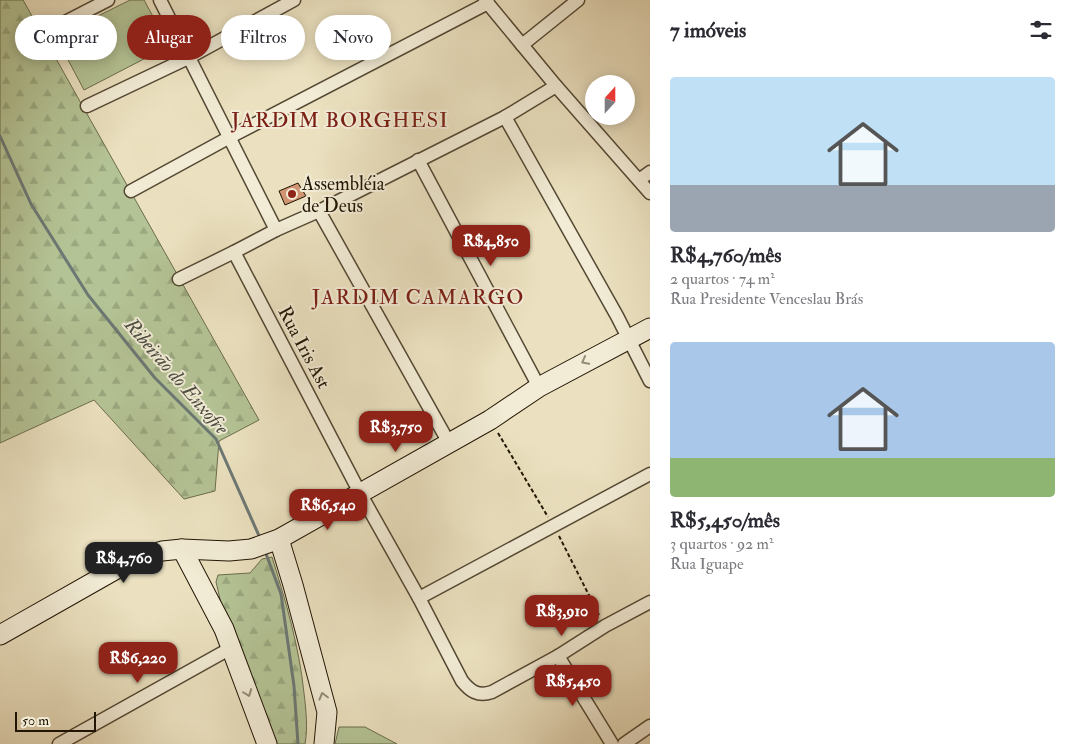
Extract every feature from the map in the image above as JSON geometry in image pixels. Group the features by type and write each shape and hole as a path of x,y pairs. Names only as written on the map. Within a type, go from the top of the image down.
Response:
{"street":[{"path":"79,15 108,0"},
{"path":"160,0 167,15"},
{"path":"211,45 294,0"},
{"path":"522,46 578,0"},
{"path":"131,191 486,2 556,86 650,193"},
{"path":"87,106 184,60"},
{"path":"189,60 276,230"},
{"path":"179,279 505,117 556,86"},
{"path":"505,117 650,380"},
{"path":"418,160 539,386"},
{"path":"639,180 650,172"},
{"path":"319,211 449,442"},
{"name":"Rua Iris Ast","path":"234,252 360,493 468,689 475,693 484,694 492,692 558,656"},
{"path":"0,635 120,567 162,551 182,549 229,551 266,544 490,420 539,386 650,328"},
{"path":"419,598 650,474"},
{"path":"266,544 298,602 327,712 324,744"},
{"path":"182,549 224,629 267,744"},
{"path":"612,744 558,656 605,626 650,602"},
{"path":"59,744 231,648"},
{"path":"624,744 650,726"}],"green space":[{"path":"0,0 23,0 31,15 15,15 15,60 57,60 259,420 219,441 215,491 184,499 94,400 0,443"},
{"path":"130,0 144,0 152,15 127,15 127,60 142,60 84,90 68,60 117,60 117,15 100,15"},
{"path":"272,557 287,607 299,658 306,712 305,744 276,744 226,624 216,582 218,575 250,573 262,559"},
{"path":"339,727 365,727 397,744 335,744"}],"building":[{"name":"Assembléia de Deus","path":"298,183 306,196 285,205 279,191"}],"waterway":[{"name":"Ribeirão do Enxofre","path":"0,136 31,204 88,295 155,378 216,439 260,538"},
{"name":"Ribeirão do Enxofre","path":"265,551 281,594 294,686 298,744"}],"place":[{"name":"Assembléia de Deus","path":"292,194"}],"district":[{"name":"JARDIM BORGHESI","path":"340,120"},
{"name":"JARDIM CAMARGO","path":"418,297"}]}
